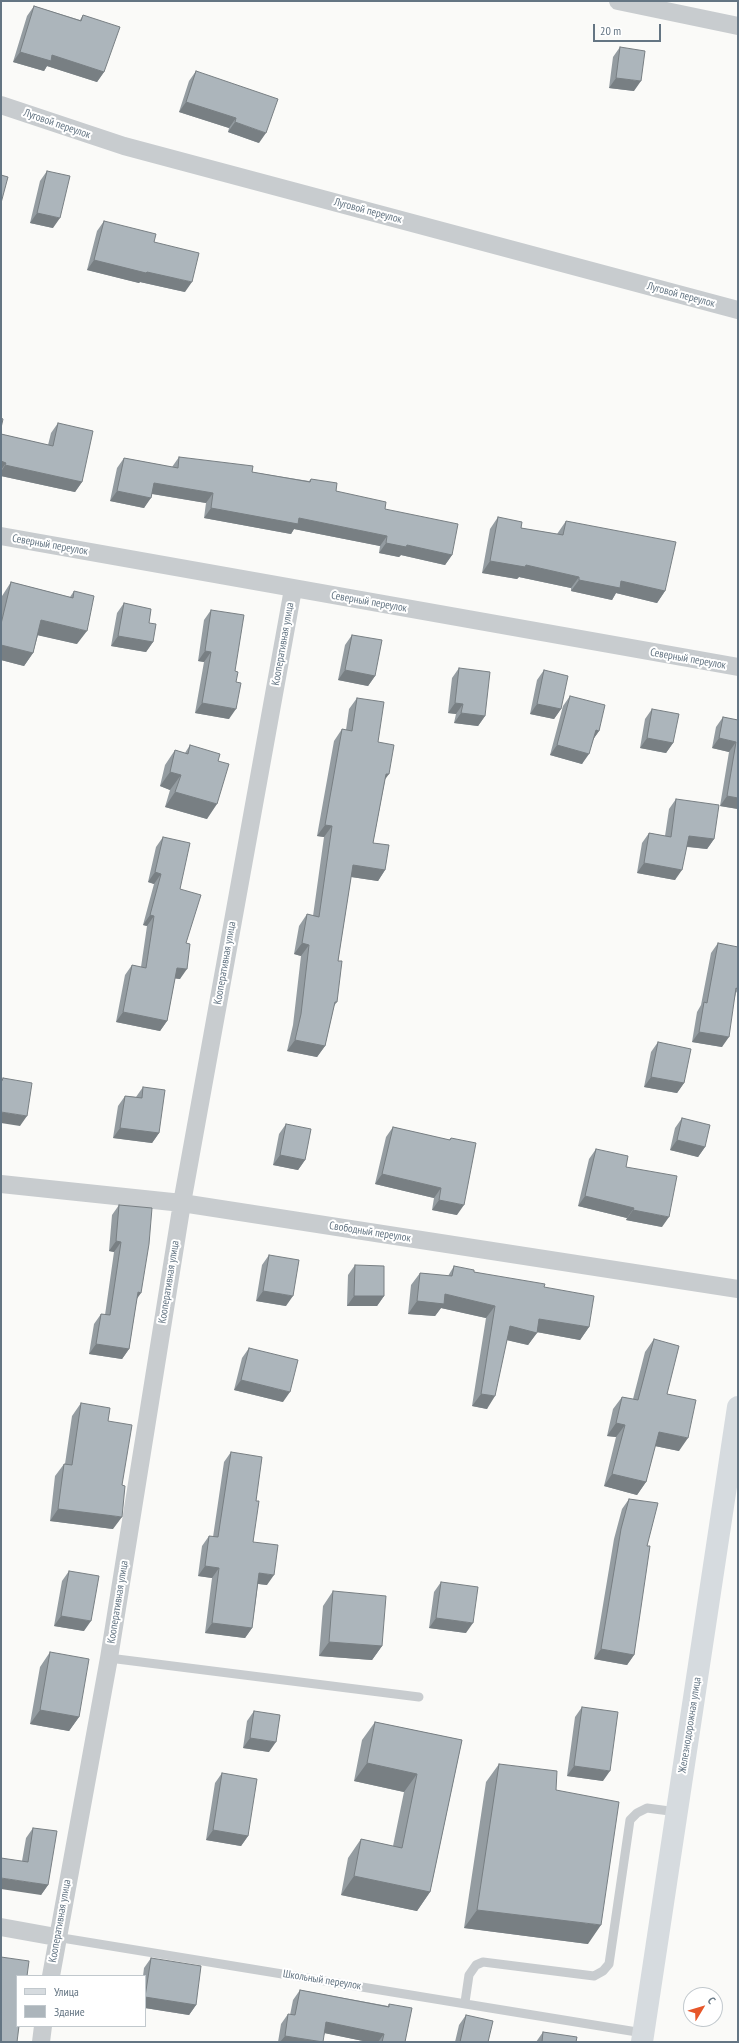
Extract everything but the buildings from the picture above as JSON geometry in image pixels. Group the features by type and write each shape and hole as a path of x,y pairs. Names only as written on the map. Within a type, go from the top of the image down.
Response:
{"main road":[{"name":"Железнодорожная улица","path":"642,2038 738,1407"}],"street":[{"path":"618,1 738,26"},
{"name":"Луговой переулок","path":"1,105 124,146 738,310"},
{"name":"Северный переулок","path":"1,536 738,667"},
{"name":"Кооперативная улица","path":"50,1975 109,1658 182,1203 293,589"},
{"name":"Свободный переулок","path":"1,1184 182,1203 738,1289"},
{"name":"Школьный переулок","path":"1,1927 56,1937"},
{"path":"41,2042 43,2027"}],"lane":[{"path":"109,1658 419,1698"},
{"path":"465,2002 469,1975 476,1965 483,1962 594,1976 603,1971 609,1964 630,1820 637,1813 647,1808 677,1812"},
{"name":"Школьный переулок","path":"56,1937 465,2002 642,2038"}]}
